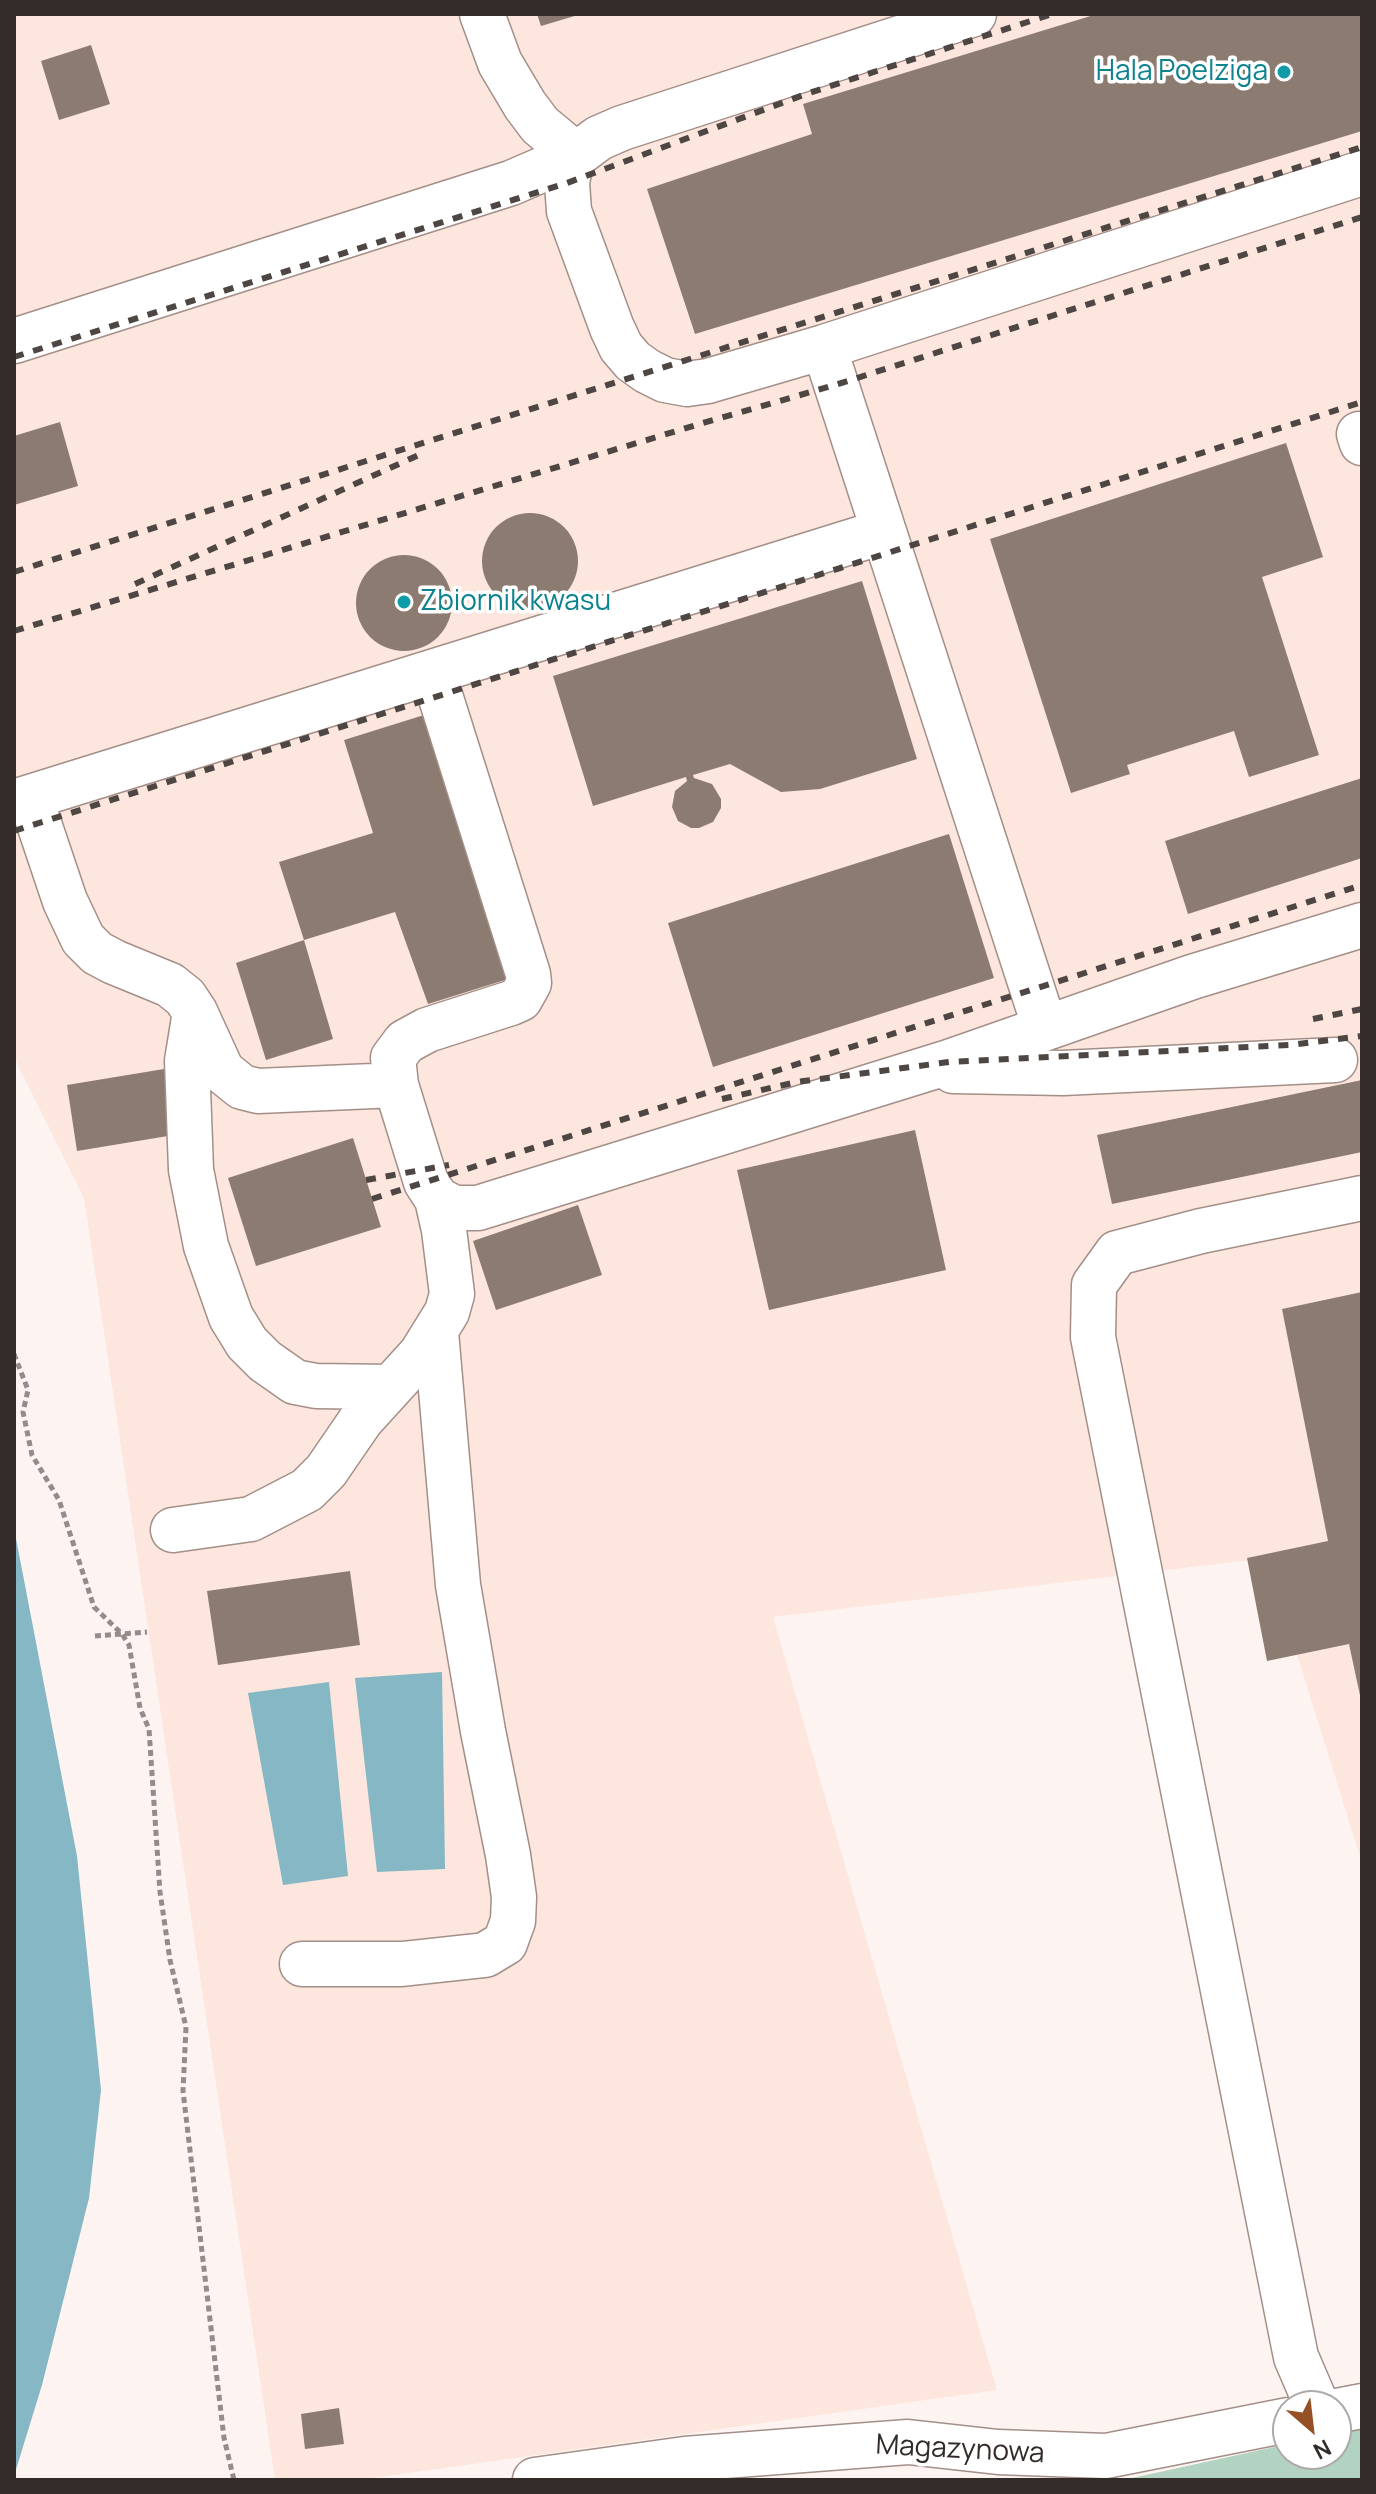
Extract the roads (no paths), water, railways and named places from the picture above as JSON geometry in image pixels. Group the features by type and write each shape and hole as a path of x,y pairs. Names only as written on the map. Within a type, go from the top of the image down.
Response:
{"lane":[{"path":"482,14 500,63 525,105 540,125 576,155"},
{"path":"14,341 511,183 576,155 599,138 648,119 974,14"},
{"path":"576,155 567,183 569,211 621,347 647,371 665,380 687,384 708,381 824,347 1362,173"},
{"path":"824,347 1045,1028"},
{"path":"396,1085 258,1091 242,1087 222,1071 185,997 170,985 97,953 83,939 22,800 882,532"},
{"path":"173,1530 251,1519 307,1490 326,1471 361,1420 421,1354 447,1312 452,1294 444,1230 437,1199 426,1182 396,1085 393,1058 405,1042 427,1030 520,999 529,983 433,673"},
{"path":"437,1199 454,1208 478,1208 922,1070 1192,977 1362,925"},
{"path":"195,1012 187,1061 191,1170 206,1246 231,1317 247,1343 295,1382 316,1386 390,1387"},
{"path":"922,1070 1063,1073 1335,1060"},
{"path":"1310,2390 1296,2357 1105,1399 1093,1337 1094,1285 1117,1253 1201,1231 1362,1198"},
{"path":"302,1964 402,1964 485,1955 505,1943 513,1921 514,1897 508,1855 458,1585 436,1332"},
{"name":"Magazynowa","path":"535,2480 685,2459 908,2442 998,2452 1106,2456 1272,2423"}],"water":[{"path":"14,1528 77,1856 101,2090 89,2198 42,2385 14,2476"},
{"path":"442,1672 445,1869 377,1872 355,1678"},
{"path":"329,1682 348,1876 283,1885 248,1693"}],"railway":[{"path":"14,357 567,183 806,94 1052,14"},
{"path":"14,572 1362,147"},
{"path":"14,631 835,385 1362,217"},
{"path":"14,831 1362,402"},
{"path":"135,584 423,453"},
{"path":"372,1199 1362,885"},
{"path":"1313,1019 1362,1009"},
{"path":"722,1099 797,1082 949,1062 1290,1045 1362,1036"},
{"path":"366,1180 449,1165"}],"place":[{"name":"Hala Poelziga","path":"1284,72"},
{"name":"Zbiornik kwasu","path":"404,602"}]}
